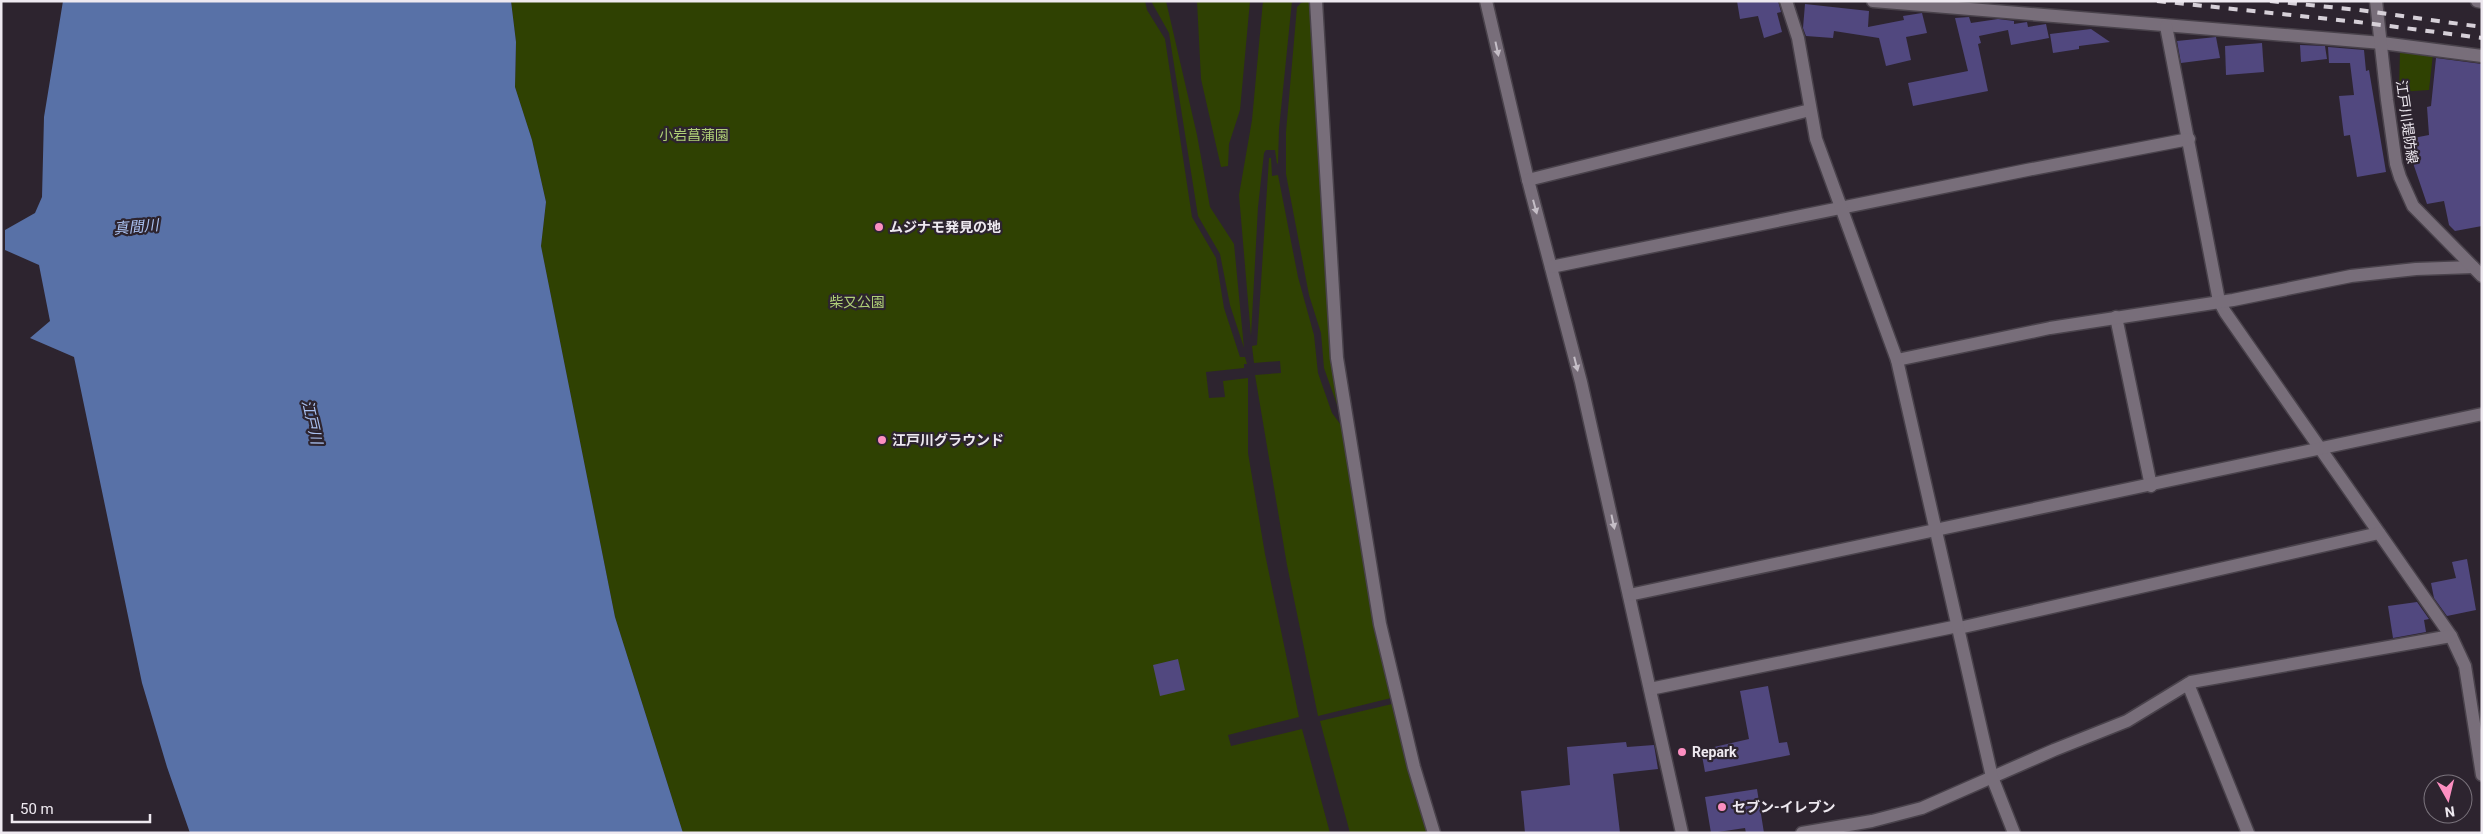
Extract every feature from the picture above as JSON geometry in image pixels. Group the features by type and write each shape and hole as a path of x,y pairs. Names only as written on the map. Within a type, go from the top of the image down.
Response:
{"street":[{"path":"1316,1 1336,358 1380,624 1411,759 1434,833"},
{"path":"1486,1 1528,180 1581,382 1682,833"},
{"path":"1786,1 1798,38 1816,139 1897,360 1992,777 2014,833"},
{"path":"1873,1 2382,43 2482,56"},
{"name":"江戸川堤防線","path":"2376,1 2387,100 2396,164 2400,177 2413,206 2477,272"},
{"path":"2477,1 2482,2"},
{"path":"2166,26 2220,301 2224,312 2451,636 2465,666 2482,775"},
{"path":"1528,180 1810,110"},
{"path":"1551,267 1841,207 2189,140"},
{"path":"1897,360 2050,328 2220,301 2351,276 2416,269 2477,272"},
{"path":"2116,317 2151,486"},
{"path":"1628,595 2151,486 2482,414"},
{"path":"1650,689 1958,627 2380,533"},
{"path":"1802,833 1874,827 2127,721 2188,684 2451,636"},
{"path":"2188,684 2248,833"}],"green space":[{"name":"柴又公園","path":"511,1 1145,1 1147,10 1165,39 1192,217 1216,258 1224,308 1240,357 1245,357 1247,364 1244,364 1244,368 1206,372 1209,398 1225,397 1223,381 1248,378 1248,453 1265,554 1299,717 1228,735 1231,746 1302,729 1330,833 683,833 615,617 541,246 546,202 532,140 515,87 516,42"},
{"path":"1151,1 1166,1 1197,135 1210,207 1234,244 1244,348 1230,305 1220,254 1198,216 1169,33"},
{"path":"1197,1 1250,1 1240,110 1229,144 1228,166 1221,167 1201,79"},
{"path":"1263,1 1292,1 1279,129 1278,163 1275,150 1266,150 1264,153 1258,207 1251,336 1239,195 1252,120"},
{"path":"1311,1 1325,261 1341,416 1324,368 1321,333 1309,295 1286,174 1286,132 1297,7 1301,3"},
{"path":"2400,50 2433,54 2429,90 2399,92"},
{"path":"1269,158 1271,158 1272,176 1278,175 1298,277 1314,335 1318,373 1332,413 1341,425 1374,623 1391,698 1318,716 1287,565 1255,375 1281,373 1280,361 1254,363 1252,346 1257,345"},
{"path":"1392,704 1428,833 1350,833 1320,721"}],"water":[{"path":"63,1 511,1 516,42 515,87 532,140 546,202 541,246 615,617 683,833 190,833 167,767 142,683 74,357 30,338 50,321 39,265 5,250 5,230 35,213 42,197 44,117"}],"building":[{"path":"1737,1 1778,1 1781,12 1777,13 1782,32 1764,38 1758,16 1740,19"},
{"path":"1805,4 1869,11 1868,27 1904,20 1903,16 1922,13 1927,33 1906,37 1911,60 1886,66 1879,38 1834,31 1833,38 1806,36 1803,28"},
{"path":"1969,17 1971,23 1998,19 2014,21 2014,24 2027,22 2028,27 2046,24 2049,38 2011,45 2008,30 1979,36 1981,43 1978,44 1988,91 1913,106 1908,83 1968,71 1955,18"},
{"path":"2091,29 2110,42 2079,46 2079,49 2053,53 2050,34"},
{"path":"2216,37 2220,58 2181,63 2177,41"},
{"path":"2262,43 2264,72 2226,75 2225,46"},
{"path":"2300,45 2325,46 2327,59 2301,62"},
{"path":"2328,47 2364,50 2366,71 2369,70 2386,172 2357,177 2350,135 2344,136 2339,96 2354,95 2350,63 2329,63"},
{"path":"2436,58 2482,64 2482,226 2455,231 2449,225 2444,201 2427,204 2412,160 2408,139 2429,135 2427,107 2431,106"},
{"path":"2467,559 2476,610 2447,616 2434,598 2431,583 2456,578 2452,562"},
{"path":"2417,602 2429,619 2424,620 2426,632 2393,638 2388,606"},
{"path":"1178,659 1185,690 1160,696 1153,665"},
{"path":"1768,686 1779,743 1787,742 1790,755 1705,772 1701,750 1749,739 1740,691"},
{"path":"1626,742 1627,747 1654,745 1658,769 1613,774 1620,833 1525,833 1521,791 1570,785 1567,747"},
{"path":"1757,789 1764,833 1746,833 1745,828 1711,833 1705,797"}],"railway":[{"path":"2157,1 2358,22 2482,38"},
{"path":"2270,1 2359,10 2482,27"}],"place":[{"name":"ムジナモ発見の地","path":"879,227"},
{"name":"江戸川グラウンド","path":"882,440"},
{"name":"Repark","path":"1682,752"},
{"name":"セブン-イレブン","path":"1722,807"}],"park label":[{"name":"小岩菖蒲園","path":"694,135"}],"water label":[{"name":"真間川","path":"136,227"},
{"name":"江戸川","path":"312,422"}]}
